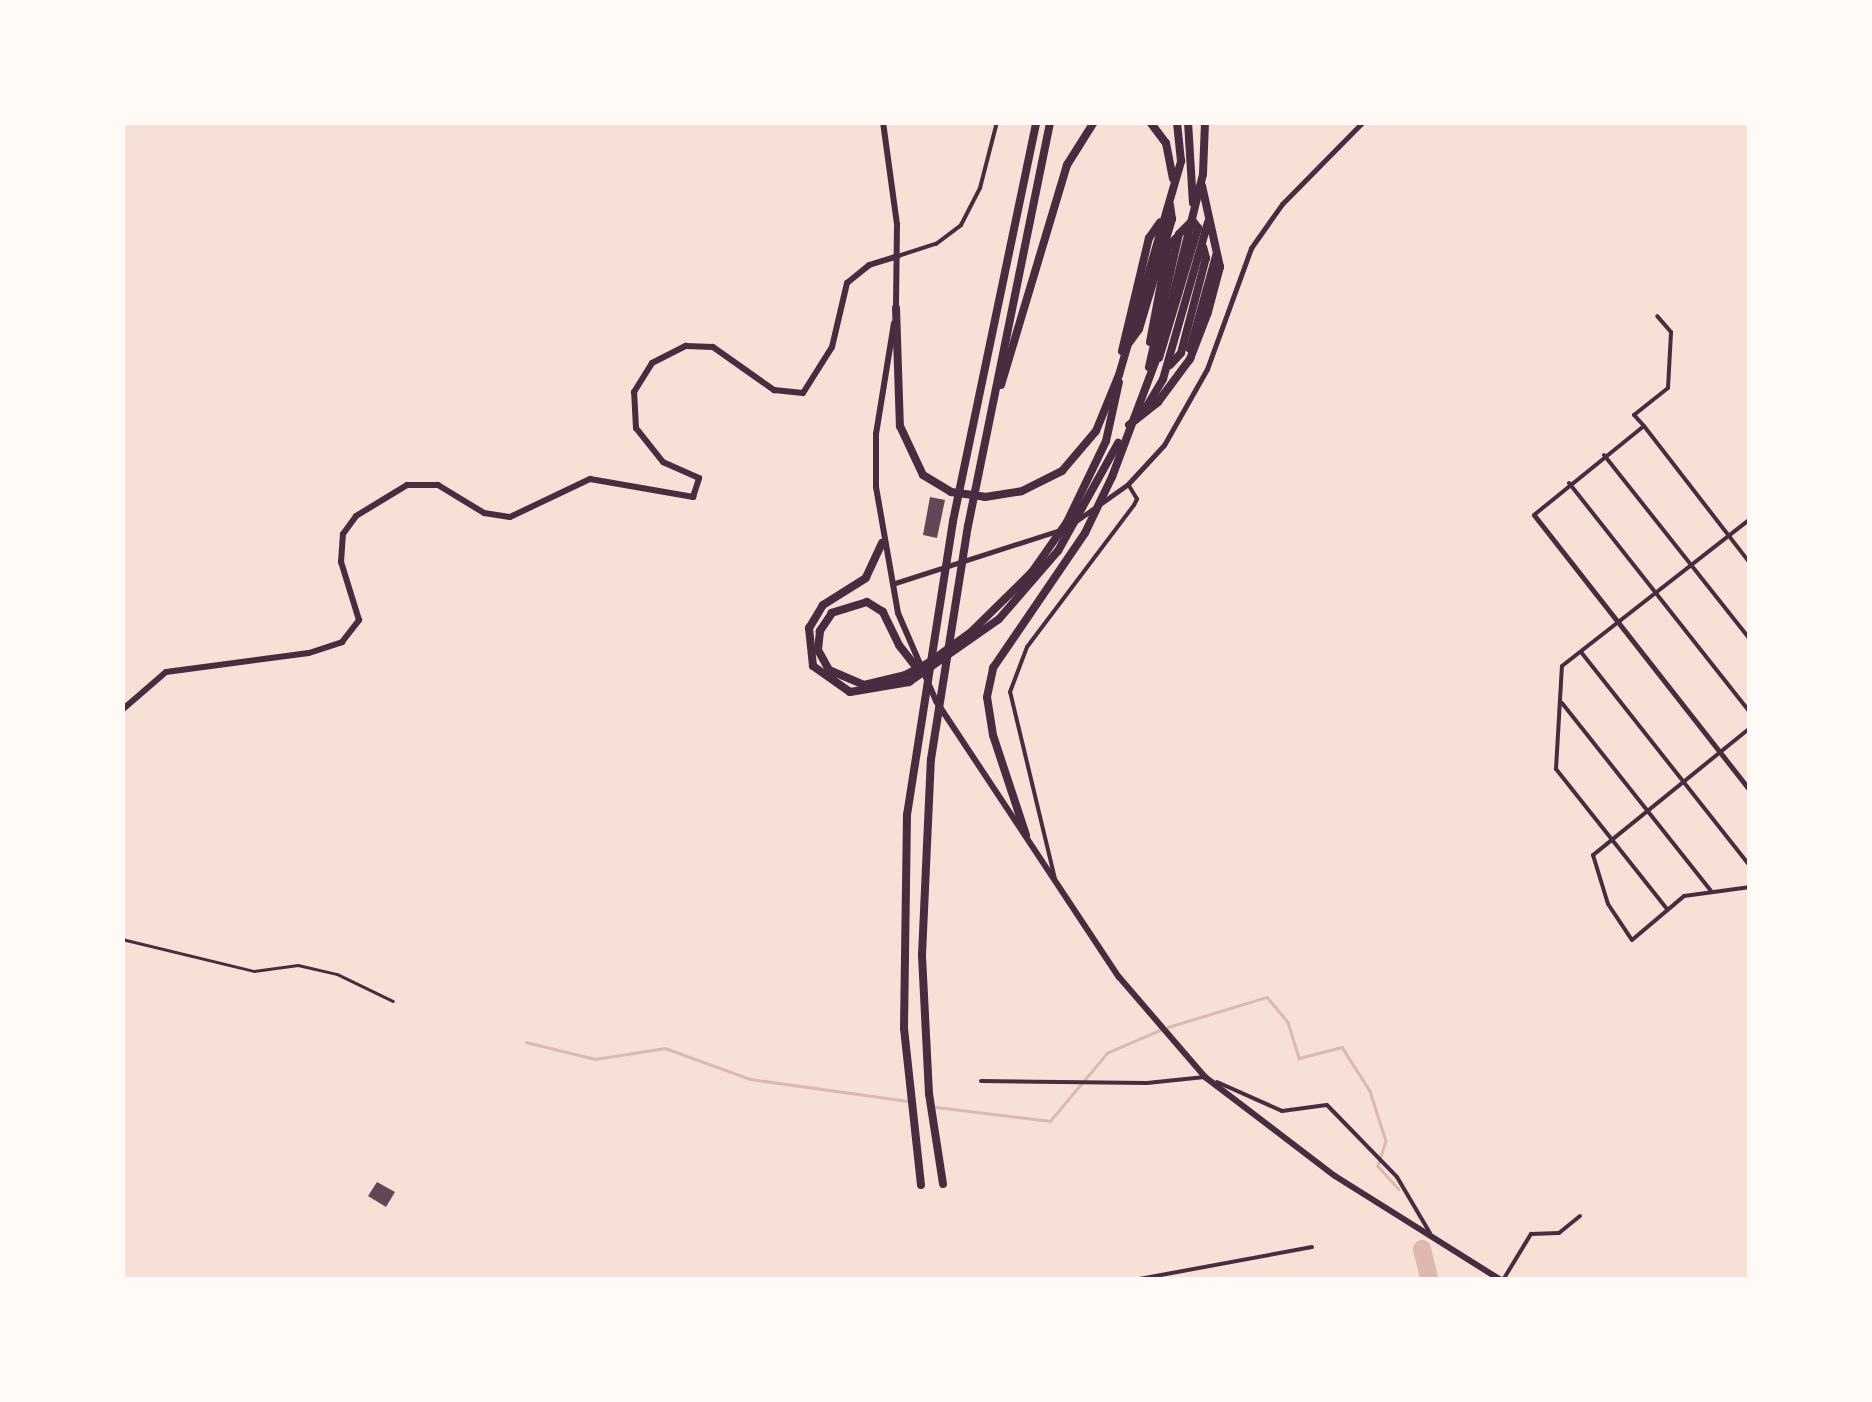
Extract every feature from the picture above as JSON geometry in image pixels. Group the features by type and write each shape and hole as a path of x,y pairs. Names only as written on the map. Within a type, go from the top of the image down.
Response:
{"highway":[{"path":"922,1184 904,1028 902,904 915,744 1033,122"},
{"path":"943,1184 924,1031 922,883 931,758 980,464 1050,122"},
{"path":"986,434 1067,165 1094,122"},
{"path":"1150,122 1166,144 1174,183"},
{"path":"882,543 866,578 814,616 808,654 821,676 850,692 907,679 936,662 999,618 1058,552 1088,492 1106,441 1122,360 1182,148 1177,122"},
{"path":"1150,371 1151,344 1179,234 1193,216 1188,122"},
{"path":"1026,835 993,735 989,682 1006,640 1085,533 1112,477 1126,429 1150,371 1193,216 1201,181 1205,122"},
{"path":"936,662 993,613 1047,552 1126,429 1187,364 1214,292 1217,252 1201,181"},
{"path":"1126,346 1139,330 1172,219 1169,200"},
{"path":"1122,360 1121,338 1149,238 1165,216"},
{"path":"1141,415 1166,370 1209,218"},
{"path":"896,308 906,447 923,474 951,492 1004,495 1062,471 1096,431 1119,375"},
{"path":"907,679 864,685 840,677 818,650 824,622 857,601 877,606 920,672"}],"main road":[{"path":"883,122 898,256 896,308 876,434 882,543 920,672 1119,977 1208,1080 1266,1128 1502,1280"},
{"path":"122,710 166,672 308,653 342,642 359,620 341,562 344,534 356,516 407,485 438,485 484,512 510,517 590,479 693,497 699,478 663,462 636,428 634,392 652,363 686,346 713,347 774,390 803,393 832,347 846,283 870,265 898,256"}],"street":[{"path":"898,256 936,244 961,225 980,188 996,122"},
{"path":"891,584 1044,538 1128,484 1164,445 1196,394 1240,270 1265,227 1363,122"},
{"path":"1657,316 1670,332 1668,388 1634,415 1750,563"},
{"path":"1644,426 1534,515 1750,790"},
{"path":"1604,455 1750,639"},
{"path":"1569,483 1750,712"},
{"path":"1055,880 1010,692 1027,646 1138,499 1128,484"},
{"path":"1667,910 1556,768 1562,666 1750,519"},
{"path":"1581,652 1750,866"},
{"path":"1562,703 1712,892"},
{"path":"1750,728 1593,855 1608,904 1632,940 1684,896 1750,887"},
{"path":"981,1081 1147,1084 1208,1080 1223,1082 1282,1111 1327,1105 1397,1176 1430,1235"},
{"path":"1502,1280 1531,1234 1559,1233 1580,1216"},
{"path":"1134,1280 1312,1247"}],"path":[{"path":"122,939 254,971 298,966 337,974 394,1001"}],"building":[{"path":"930,497 945,500 937,538 923,535"},
{"path":"377,1182 395,1192 386,1207 368,1196"}],"waterway":[{"path":"1168,1027 1267,997 1288,1022 1299,1058 1342,1047 1370,1091 1386,1141 1378,1166 1399,1189"},
{"path":"936,1107 1050,1121 1107,1053 1160,1030"},
{"path":"526,1042 595,1059 665,1048 750,1079 909,1101"},
{"path":"1422,1249 1430,1280"}]}
